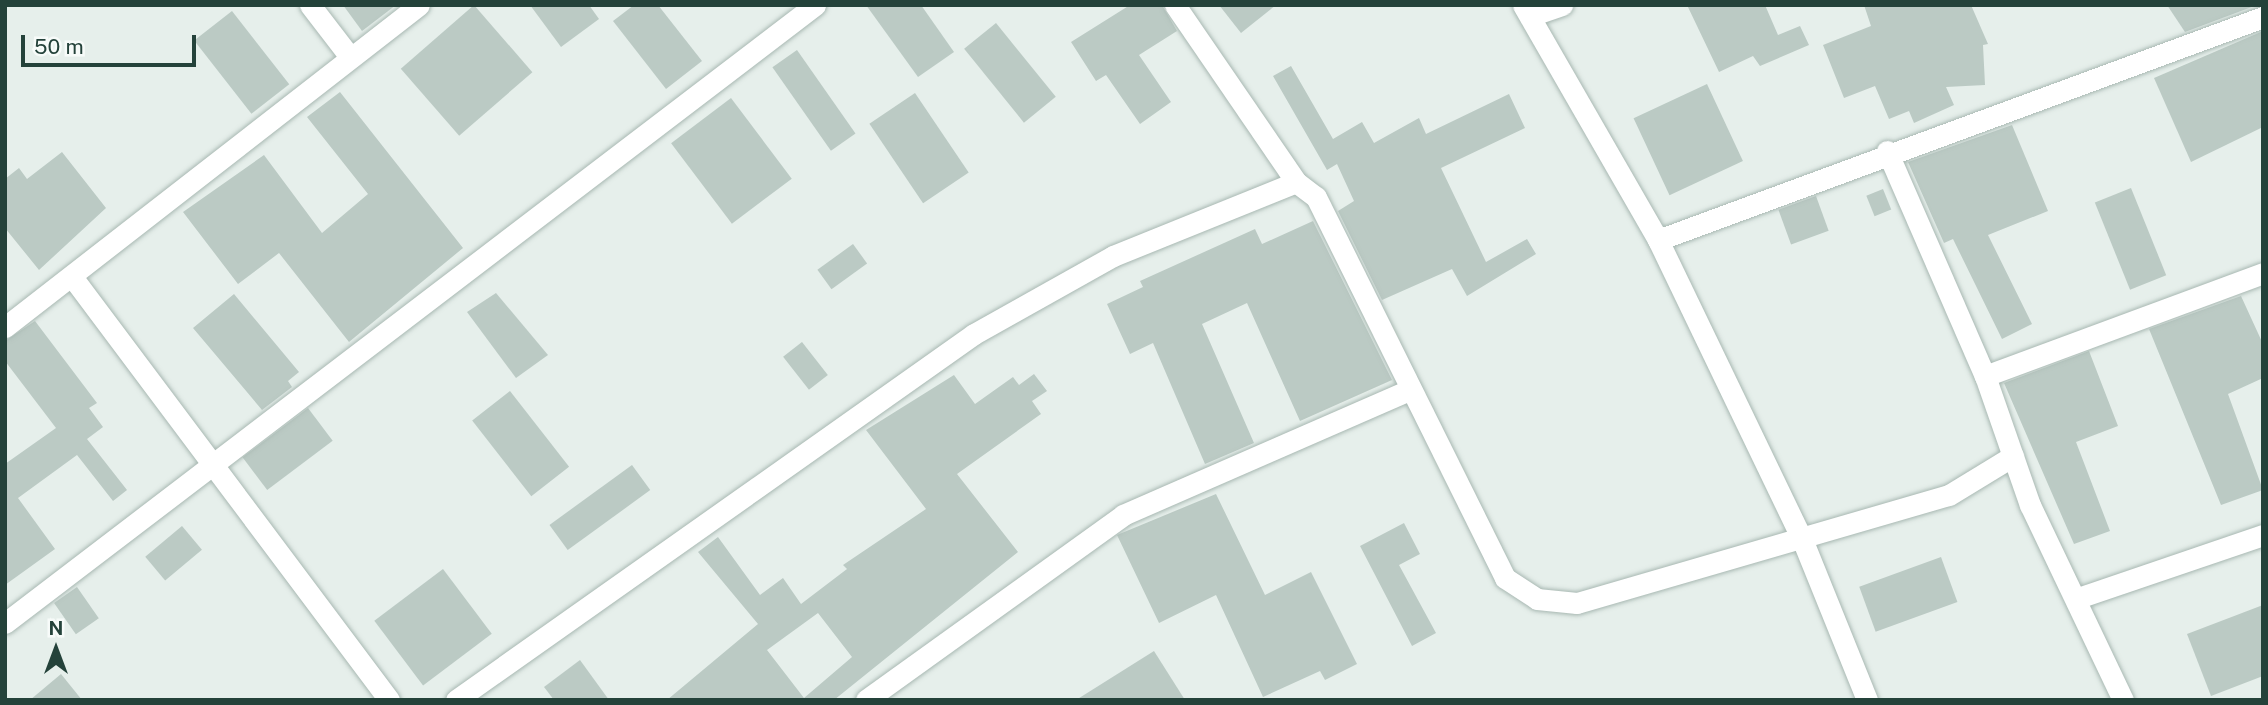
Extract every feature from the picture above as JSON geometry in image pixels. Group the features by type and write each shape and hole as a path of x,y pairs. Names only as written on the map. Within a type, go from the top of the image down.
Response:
{"street":[{"path":"310,5 350,57"},
{"path":"5,327 73,278 419,5"},
{"path":"5,623 816,5"},
{"path":"1175,5 1296,182 1316,197 1505,578 1537,599 1577,603 1950,495 2013,456"},
{"path":"1562,5 1526,11 1658,240 1802,539 1867,700"},
{"path":"1658,240 1887,151 2263,16"},
{"path":"1887,151 1985,376 2013,456 2123,700"},
{"path":"456,700 974,334 1113,256 1296,182"},
{"path":"1985,376 2263,273"},
{"path":"73,278 215,462 389,700"},
{"path":"866,700 1123,515 1411,389"},
{"path":"2078,598 2263,535"}],"building":[{"path":"343,5 396,5 362,31"},
{"path":"474,5 532,72 459,136 401,69"},
{"path":"530,5 589,5 599,19 561,47"},
{"path":"634,5 658,5 702,61 666,89 613,21"},
{"path":"866,5 921,5 954,52 918,77"},
{"path":"1130,5 1162,5 1177,31 1139,55 1171,102 1140,124 1106,75 1096,81 1071,42"},
{"path":"1219,5 1276,5 1241,33"},
{"path":"1687,5 1765,5 1778,35 1800,26 1809,45 1760,66 1753,56 1719,72"},
{"path":"1864,5 1971,5 1988,44 1983,45 1985,85 1946,87 1954,105 1914,123 1909,111 1889,119 1875,86 1844,98 1823,45 1871,26"},
{"path":"2167,5 2257,5 2185,32"},
{"path":"232,11 289,84 251,114 194,41"},
{"path":"996,23 1056,97 1024,123 964,49"},
{"path":"2263,31 2263,127 2191,162 2154,78"},
{"path":"797,50 856,134 831,151 772,67"},
{"path":"1291,66 1333,139 1362,122 1374,143 1419,118 1426,134 1509,94 1525,128 1441,168 1486,262 1527,239 1536,254 1467,296 1452,269 1382,300 1338,211 1354,201 1337,164 1327,170 1273,76"},
{"path":"1707,84 1743,161 1670,195 1634,118"},
{"path":"340,92 463,248 349,342 279,253 238,284 183,212 264,155 322,233 368,194 307,117"},
{"path":"915,93 969,173 923,203 869,124"},
{"path":"731,98 792,179 732,224 671,143"},
{"path":"2012,125 2048,211 1988,235 2032,324 2002,339 1953,239 1944,243 1908,162"},
{"path":"62,152 106,208 39,270 5,228 5,179 19,168 27,179"},
{"path":"2131,188 2166,275 2130,290 2095,203"},
{"path":"1883,189 1891,209 1875,216 1866,196"},
{"path":"1816,196 1829,231 1791,244 1778,210"},
{"path":"1313,221 1392,380 1300,421 1247,303 1202,324 1254,443 1205,464 1153,343 1130,354 1107,304 1143,287 1140,281 1255,229 1262,244"},
{"path":"853,244 867,263 832,289 817,270"},
{"path":"496,293 548,355 516,378 467,312"},
{"path":"234,294 299,372 288,381 292,387 262,410 193,328"},
{"path":"2241,296 2263,344 2263,378 2228,394 2263,490 2221,505 2149,329"},
{"path":"35,321 97,403 89,408 103,427 87,439 127,490 113,501 77,455 18,498 55,549 5,585 5,464 56,428 5,361 5,341"},
{"path":"802,342 828,375 809,390 783,357"},
{"path":"2089,351 2118,426 2076,442 2110,531 2074,544 2004,383"},
{"path":"1034,374 1047,391 1032,401 1041,414 957,474 1018,552 834,700 667,700 758,624 698,552 718,537 760,595 783,578 801,604 847,569 843,565 926,509 866,430 954,375 975,404 1013,377 1019,385","holes":["818,613 852,657 804,698 767,650"]},
{"path":"510,391 569,467 531,496 472,421"},
{"path":"308,408 333,441 267,490 243,457"},
{"path":"632,465 650,490 568,550 549,525"},
{"path":"1216,494 1265,595 1311,572 1357,664 1325,680 1320,671 1263,697 1216,595 1159,623 1117,535"},
{"path":"1404,523 1420,554 1399,565 1436,633 1412,646 1360,546"},
{"path":"182,526 202,550 165,581 145,557"},
{"path":"1941,557 1957,602 1876,632 1859,587"},
{"path":"443,569 492,634 423,685 374,621"},
{"path":"77,587 99,618 76,634 54,603"},
{"path":"2263,605 2263,676 2211,696 2187,634"},
{"path":"1154,651 1185,700 1076,700"},
{"path":"580,660 609,700 554,700 544,687"},
{"path":"61,674 82,700 30,700"}]}
